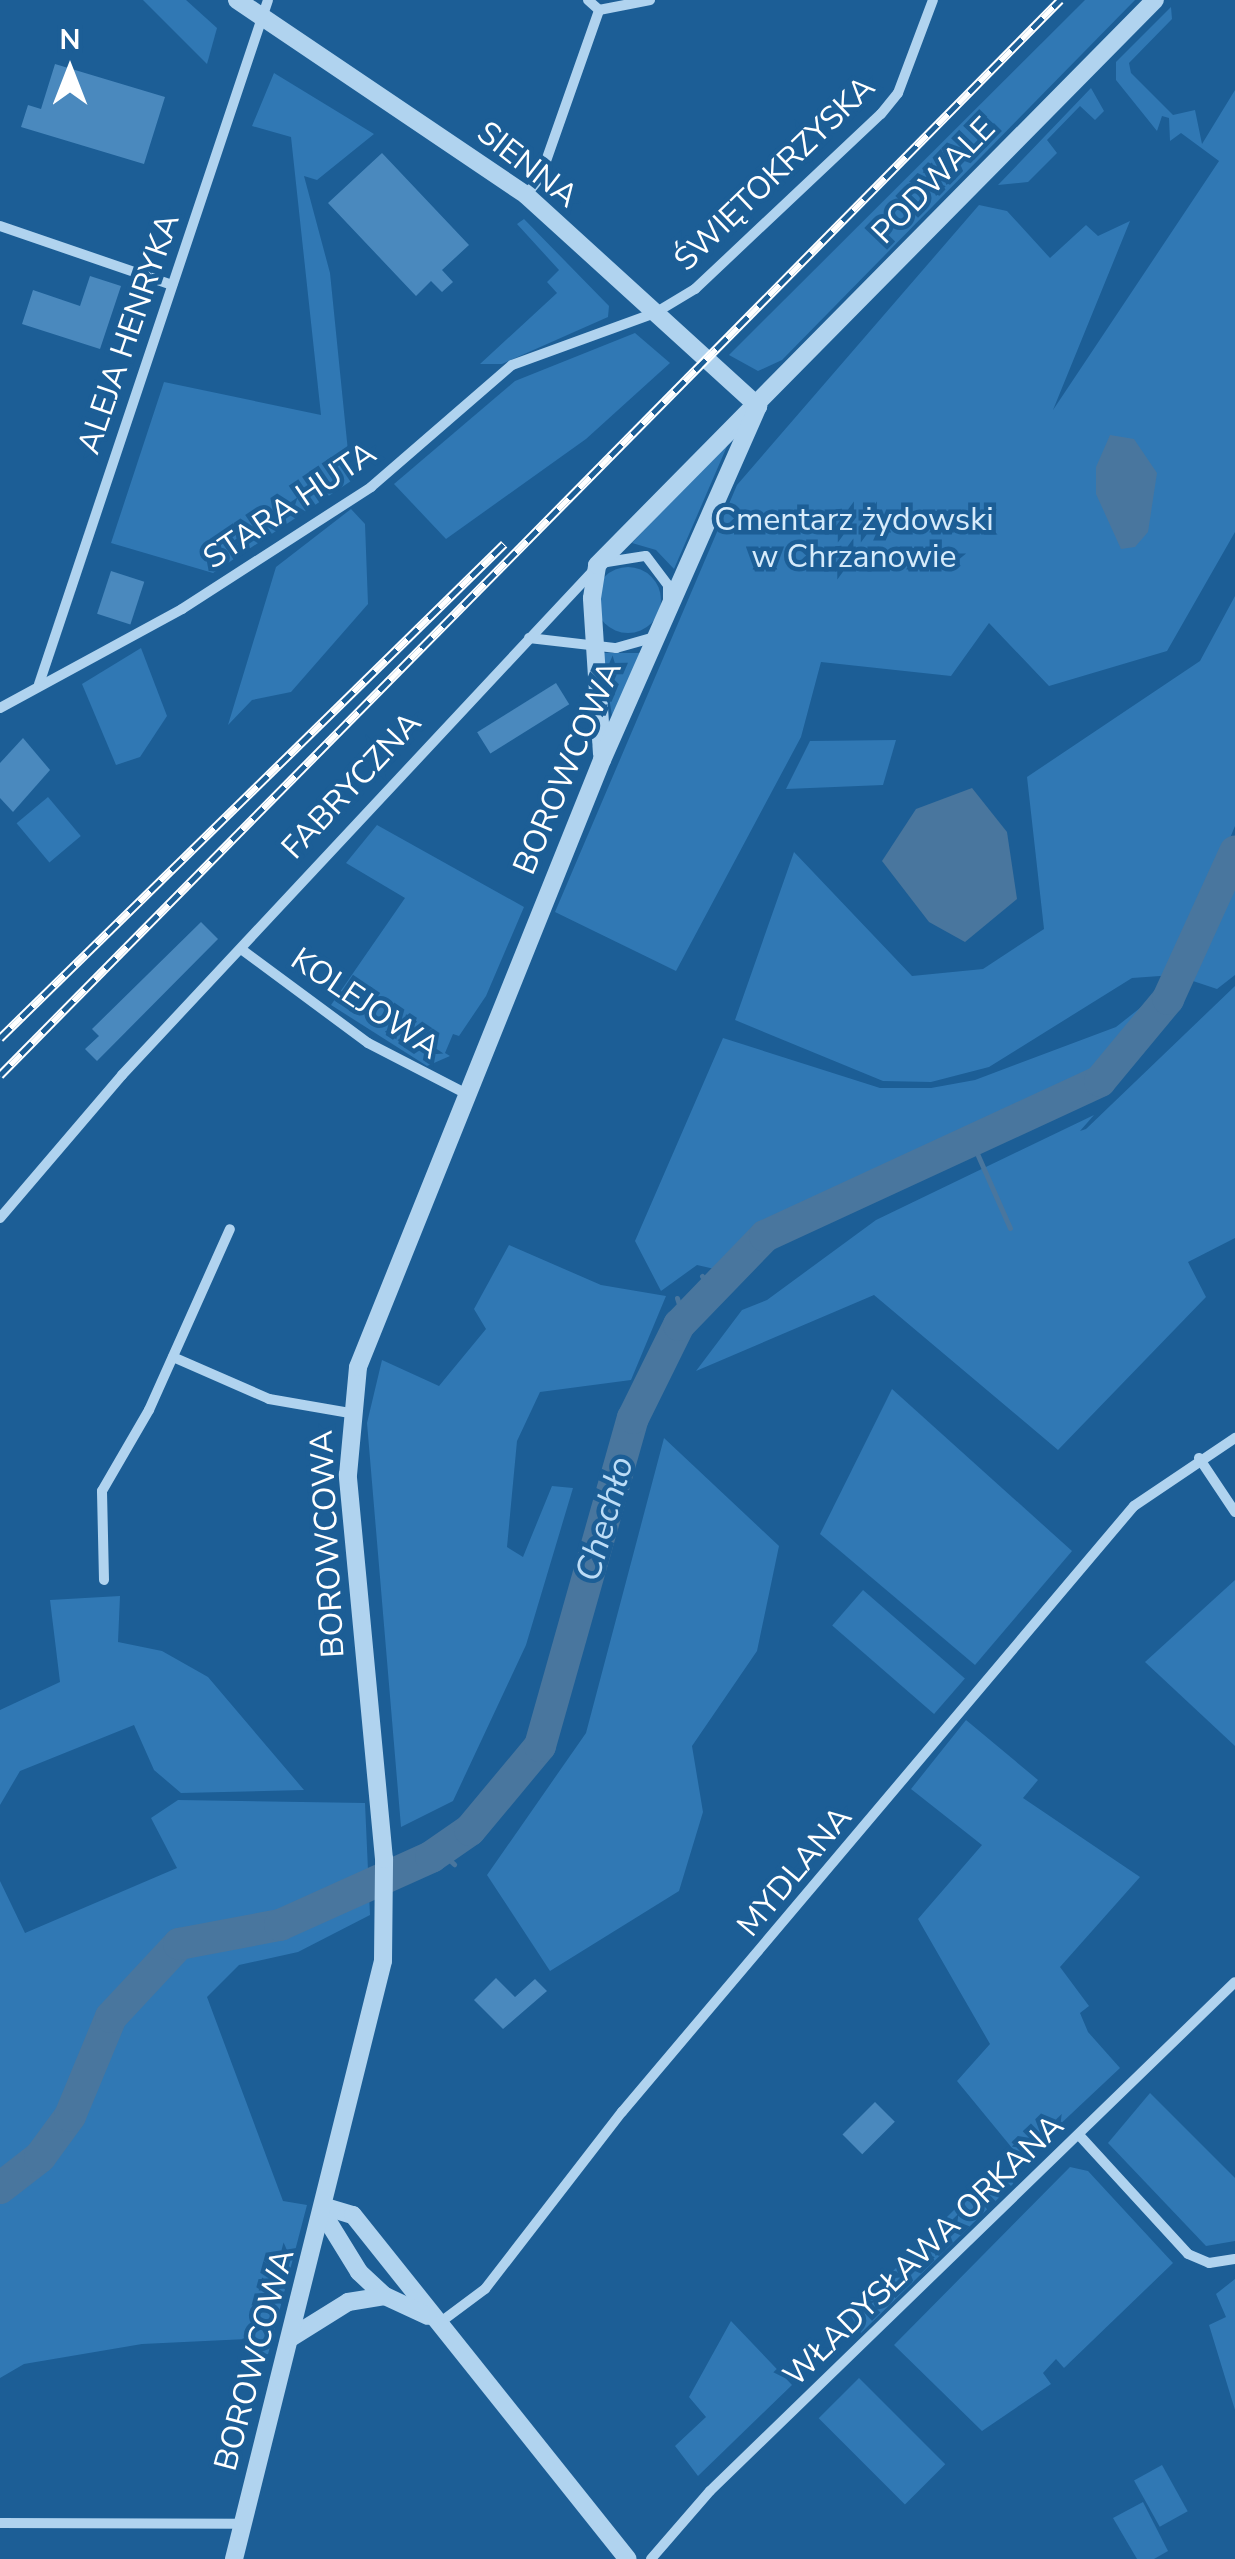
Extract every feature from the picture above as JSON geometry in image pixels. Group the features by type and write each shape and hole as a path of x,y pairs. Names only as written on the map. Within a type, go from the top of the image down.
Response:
{"street":[{"name":"SIENNA","path":"237,0 526,195 758,406"},
{"name":"ALEJA HENRYKA","path":"40,684 268,0"},
{"path":"588,0 599,10"},
{"path":"599,10 650,0"},
{"name":"ŚWIĘTOKRZYSKA","path":"654,313 695,289 882,114 898,93 934,0"},
{"name":"PODWALE","path":"758,406 1155,0"},
{"path":"526,195 540,178 599,10"},
{"path":"0,226 172,284"},
{"name":"STARA HUTA","path":"0,708 182,609 372,487 512,365 654,313"},
{"name":"FABRYCZNA","path":"0,1218 529,638 727,427 758,406"},
{"name":"BOROWCOWA","path":"234,2559 372,2025 388,1909 348,1475 350,1412 371,1325 602,760 758,406"},
{"path":"602,760 595,644 598,566 646,556 668,585 668,611"},
{"path":"529,638 640,646 657,636"},
{"name":"KOLEJOWA","path":"241,950 368,1043 465,1092"},
{"path":"104,1580 102,1491 172,1357 230,1229"},
{"path":"172,1357 269,1399 350,1412"},
{"name":"MYDLANA","path":"434,2321 485,2289 622,2112 1134,1506 1199,1458 1235,1438"},
{"path":"1199,1458 1235,1512"},
{"name":"WŁADYSŁAWA ORKANA","path":"651,2559 710,2491 1235,1982"},
{"path":"1079,2135 1188,2254 1209,2263 1235,2259"},
{"path":"333,2177 353,2215 434,2321 628,2559"},
{"path":"325,2211 359,2272 385,2296 434,2321"},
{"path":"325,2211 353,2215"},
{"path":"292,2338 348,2302 385,2296"},
{"path":"0,2523 243,2524"}],"green space":[{"path":"143,0 186,0 217,28 207,64"},
{"path":"1085,0 1135,0 782,360 758,371 729,355"},
{"name":"Cmentarz żydowski w Chrzanowie","path":"1171,7 1172,19 1129,63 1131,73 1173,115 1195,110 1202,144 1235,90 1235,532 1167,651 1049,686 989,623 951,676 821,662 801,737 676,971 555,912 737,485 979,205 1007,211 1050,258 1086,225 1098,236 1130,221 1053,410 1219,161 1181,133 1170,141 1169,118 1162,116 1157,131 1116,80 1116,62"},
{"path":"274,73 374,134 317,180 304,176 330,273 351,481 213,573 111,543 164,382 321,415 291,137 252,126"},
{"path":"1091,88 1104,111 1095,120 1080,106 1047,140 1057,153 1028,182 998,185"},
{"path":"524,219 609,306 608,317 502,364 480,364 557,293 547,282 559,270 517,224"},
{"path":"635,333 670,363 586,439 446,539 394,484 515,381"},
{"path":"731,437 674,569 656,550 632,543"},
{"path":"351,509 365,524 368,604 291,692 252,700 228,725 276,567"},
{"path":"628,567 651,577 661,600 651,623 628,633 605,623 595,600 605,577"},
{"path":"1235,596 1235,826 1174,975 1132,978 989,1067 931,1082 883,1081 735,1020 794,852 912,976 983,969 1044,929 1027,777 1200,661"},
{"path":"141,648 167,716 140,757 116,765 82,684"},
{"path":"602,653 641,653 613,722"},
{"path":"896,740 883,785 786,789 810,741"},
{"path":"48,797 81,836 49,862 17,823"},
{"path":"377,825 524,907 486,996 459,1036 453,1034 445,1053 450,1056 427,1066 331,1005 405,898 346,863"},
{"path":"1235,878 1235,975 1217,989 1193,981"},
{"path":"1235,986 1235,1238 1188,1262 1206,1297 1058,1450 874,1295 696,1371 742,1310 767,1300 876,1220 1094,1115 1080,1131 1086,1129"},
{"path":"1154,997 1148,1018 1100,1073 1036,1109 852,1184 744,1245 719,1270 697,1265 661,1291 635,1241 723,1038 880,1088 931,1088 975,1080 1116,1027"},
{"path":"509,1245 601,1285 666,1296 631,1380 540,1392 517,1441 507,1547 523,1557 552,1486 573,1488 526,1645 453,1801 401,1827 367,1423 382,1360 439,1386 486,1329 474,1309"},
{"path":"892,1389 1072,1551 975,1665 820,1534"},
{"path":"664,1438 779,1546 757,1651 692,1746 703,1812 679,1891 550,1971 487,1875 586,1733"},
{"path":"1235,1580 1235,1746 1145,1662"},
{"path":"863,1590 965,1679 934,1714 832,1625"},
{"path":"120,1596 118,1642 162,1651 208,1677 304,1790 181,1793 154,1770 134,1725 20,1771 0,1805 0,1710 60,1682 50,1600"},
{"path":"966,1720 1038,1780 1023,1798 1140,1877 1060,1967 1089,2006 1080,2013 1088,2032 1120,2068 1022,2160 957,2081 990,2044 918,1919 982,1845 911,1789"},
{"path":"178,1800 365,1803 370,1915 298,1952 239,1965 207,1997 283,2201 307,2205 266,2362 247,2339 142,2344 24,2364 0,2378 0,1881 25,1933 177,1868 151,1818"},
{"path":"1150,2093 1235,2178 1235,2241 1206,2246 1108,2143"},
{"path":"1070,2167 1088,2171 1173,2263 1064,2368 1056,2359 1043,2373 1051,2384 982,2431 894,2345"},
{"path":"995,2169 1018,2179 861,2333 850,2314"},
{"path":"1235,2279 1235,2410 1209,2325 1226,2317 1216,2294"},
{"path":"731,2321 792,2385 698,2476 675,2446 706,2417 689,2397"},
{"path":"859,2378 945,2464 905,2505 819,2418"},
{"path":"1162,2465 1188,2511 1160,2527 1134,2481"},
{"path":"1143,2502 1168,2551 1154,2559 1137,2559 1113,2518"}],"shaded area":[{"path":"1110,435 1134,439 1157,473 1148,532 1135,547 1121,549 1096,494 1096,467"},
{"path":"972,788 1007,832 1017,899 965,942 929,922 882,861 916,809"}],"building":[{"path":"55,64 165,97 144,164 21,127 28,105 41,109"},
{"path":"382,153 469,245 442,270 453,282 442,292 431,281 416,296 328,203"},
{"path":"90,276 121,286 100,349 22,324 33,290 80,306"},
{"path":"111,571 144,582 130,625 97,614"},
{"path":"556,683 569,704 490,753 477,732"},
{"path":"23,738 50,770 13,812 0,798 0,763"},
{"path":"201,922 218,939 97,1061 85,1049 99,1036 92,1029"},
{"path":"496,1978 515,1997 535,1979 547,1991 503,2029 474,2000"},
{"path":"875,2102 895,2122 862,2154 842,2135"}],"waterway":[{"name":"Chechło","path":"0,2188 40,2157 70,2116 111,2017 179,1944 280,1925 431,1857 470,1830 540,1746 633,1418 679,1325 765,1236 1100,1081 1168,999 1235,852"},
{"path":"972,1142 1010,1228"},
{"path":"702,1276 710,1287"},
{"path":"677,1298 684,1319"},
{"path":"441,1852 454,1864"}],"railway":[{"path":"0,1075 1060,0"},
{"path":"0,1038 504,544"}]}
